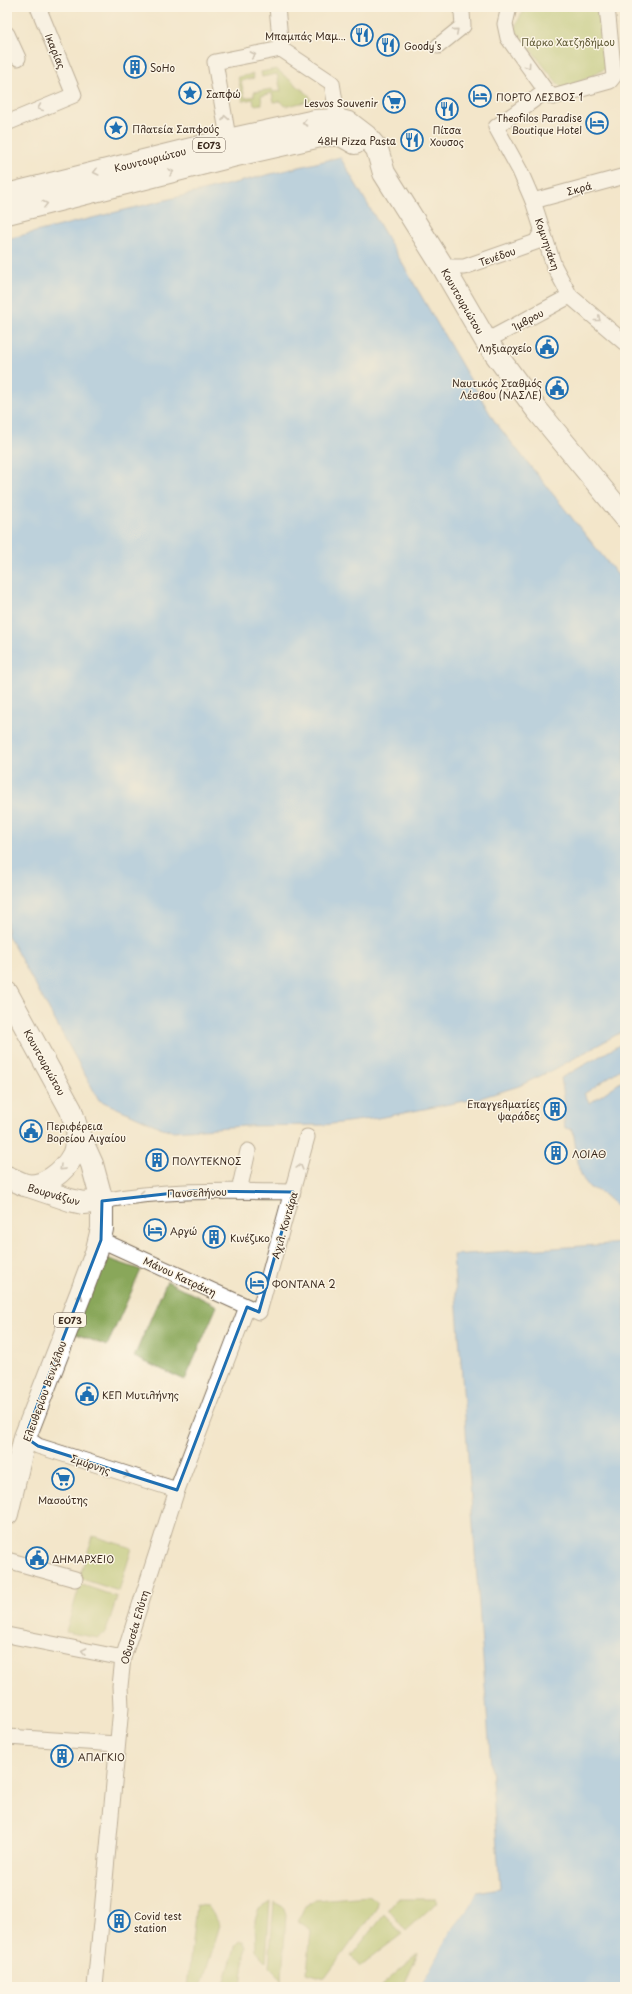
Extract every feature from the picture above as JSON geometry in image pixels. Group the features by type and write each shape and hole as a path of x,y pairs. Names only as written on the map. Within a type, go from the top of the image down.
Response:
{"main road":[{"name":"Κουντουριώτου","path":"7,213 230,148 320,120 338,120 356,127 377,149 384,173 443,267 486,341 537,410 625,517"},
{"name":"Κουντουριώτου","path":"7,195 230,148 337,134 346,137 356,144 372,166 384,173"},
{"name":"Κουντουριώτου","path":"7,993 71,1110 78,1133"},
{"name":"ΕΟ73","path":"15,1181 30,1186 43,1183 67,1164 74,1153 78,1133"},
{"name":"ΕΟ73","path":"78,1133 92,1164 102,1201"},
{"name":"Βουρνάζων","path":"15,1181 83,1203 102,1201"},
{"name":"Ελευθερίου Βενιζέλου","path":"7,1514 16,1435 41,1400 101,1240 102,1201"}],"street":[{"name":"Ικαρίας","path":"7,123 74,95 38,7"},
{"path":"277,7 282,50"},
{"path":"438,46 463,26 463,16 459,7"},
{"path":"509,7 505,24 508,38 551,97 610,81 614,76 607,7"},
{"path":"7,34 18,58"},
{"path":"230,148 215,62 282,50 332,83 338,120"},
{"name":"Κομνηνάκη","path":"546,91 496,127 520,171 533,201 554,266 570,296 625,343"},
{"name":"Σκρά","path":"533,201 625,176"},
{"name":"Τενέδου","path":"443,267 464,267 524,247 536,242 542,231"},
{"name":"Ίμβρου","path":"486,341 570,296"},
{"name":"Αχιλ. Κοντάρα","path":"253,1310 293,1192 307,1137"},
{"path":"239,1191 248,1151"},
{"name":"Πανσελήνου","path":"102,1201 133,1195 192,1191 293,1192"},
{"name":"Μάνου Κατράκη","path":"101,1240 253,1310"},
{"name":"Οδυσσέα Ελύτη","path":"94,1987 121,1708 120,1686 123,1658 177,1490 253,1310"},
{"name":"Σμύρνης","path":"16,1435 38,1446 177,1490"},
{"path":"7,1560 75,1579"},
{"path":"7,1635 123,1658"},
{"path":"7,1737 117,1744"}],"highlighted area":[{"path":"192,1191 293,1192 259,1312 247,1307 177,1490 38,1446 25,1437 101,1240 102,1201"}],"green space":[{"name":"Πάρκο Χατζηδήμου","path":"525,7 598,7 605,69 563,90 514,29"},
{"path":"276,69 309,95 311,101 286,106 279,101 274,102 272,93 261,96 262,104 254,105 253,99 243,101 238,77 253,74 254,78 241,81 245,98 254,96 254,92 272,89 273,92 281,91 277,74 262,77 261,72"},
{"path":"103,1257 141,1270 107,1346 71,1332"},
{"path":"167,1281 217,1306 185,1380 134,1357"},
{"path":"93,1536 132,1548 119,1591 79,1578"},
{"path":"80,1584 117,1597 106,1632 98,1638 66,1632"},
{"path":"369,1896 377,1902 376,1909 325,1978 307,1973 311,1930 298,1921 305,1906 315,1900"},
{"path":"399,1899 436,1899 438,1901 406,1931 388,1909 395,1901"},
{"path":"270,1902 266,1962 256,1951 255,1920 259,1909"},
{"path":"274,1902 283,1907 286,1915 282,1980 269,1967"},
{"path":"196,1905 208,1906 220,1925 201,1987 187,1987"},
{"path":"384,1914 402,1934 360,1966 351,1956"},
{"path":"239,1941 243,1941 246,1947 241,1987 223,1987 236,1944"},
{"path":"418,1954 403,1987 380,1987"}],"water":[{"path":"340,157 495,422 625,584 625,1030 555,1069 519,1086 480,1098 378,1118 324,1125 244,1126 173,1131 162,1128 99,1100 7,934 7,239"},
{"path":"625,1042 625,1066 584,1094 590,1103 625,1079 625,1113 623,1114 625,1118 625,1222 621,1221 620,1209 601,1192 590,1188 583,1179 579,1169 573,1130 565,1128 563,1113 566,1110 561,1078"},
{"path":"625,1243 625,1987 420,1987 450,1932 470,1906 477,1892 500,1888 453,1255"}],"pier":[{"path":"474,1892 477,1892 470,1906 450,1932 420,1987 418,1987 448,1932 469,1905"}],"place":[{"name":"Μπαμπάς Μαμ...","path":"362,35"},
{"name":"Goody's","path":"388,45"},
{"name":"SoΗo","path":"135,67"},
{"name":"Σαπφώ","path":"190,93"},
{"name":"ΠΟΡΤΟ ΛΕΣΒΟΣ 1","path":"480,96"},
{"name":"Lesvos Souvenir","path":"394,102"},
{"name":"Πίτσα Χουσος","path":"447,109"},
{"name":"Theofilos Paradise Boutique Hotel","path":"597,123"},
{"name":"Πλατεία Σαπφούς","path":"116,128"},
{"name":"48H Pizza Pasta","path":"412,140"},
{"name":"Ληξιαρχείο","path":"547,347"},
{"name":"Ναυτικός Σταθμός Λέσβου (ΝΑΣΛΕ)","path":"557,388"},
{"name":"Επαγγελματίες ψαράδες","path":"555,1109"},
{"name":"Περιφέρεια Βορείου Αιγαίου","path":"31,1131"},
{"name":"ΛΟΙΑΘ","path":"556,1153"},
{"name":"ΠΟΛΥΤΕΚΝΟΣ","path":"157,1160"},
{"name":"Αργώ","path":"155,1230"},
{"name":"Κινέζικο","path":"214,1237"},
{"name":"ΦΟΝΤΑΝΑ 2","path":"257,1283"},
{"name":"ΚΕΠ Μυτιλήνης","path":"87,1394"},
{"name":"Μασούτης","path":"63,1479"},
{"name":"ΔΗΜΑΡΧΕΙΟ","path":"37,1558"},
{"name":"ΑΠΑΓΚΙΟ","path":"62,1756"},
{"name":"Covid test station","path":"119,1921"}]}
